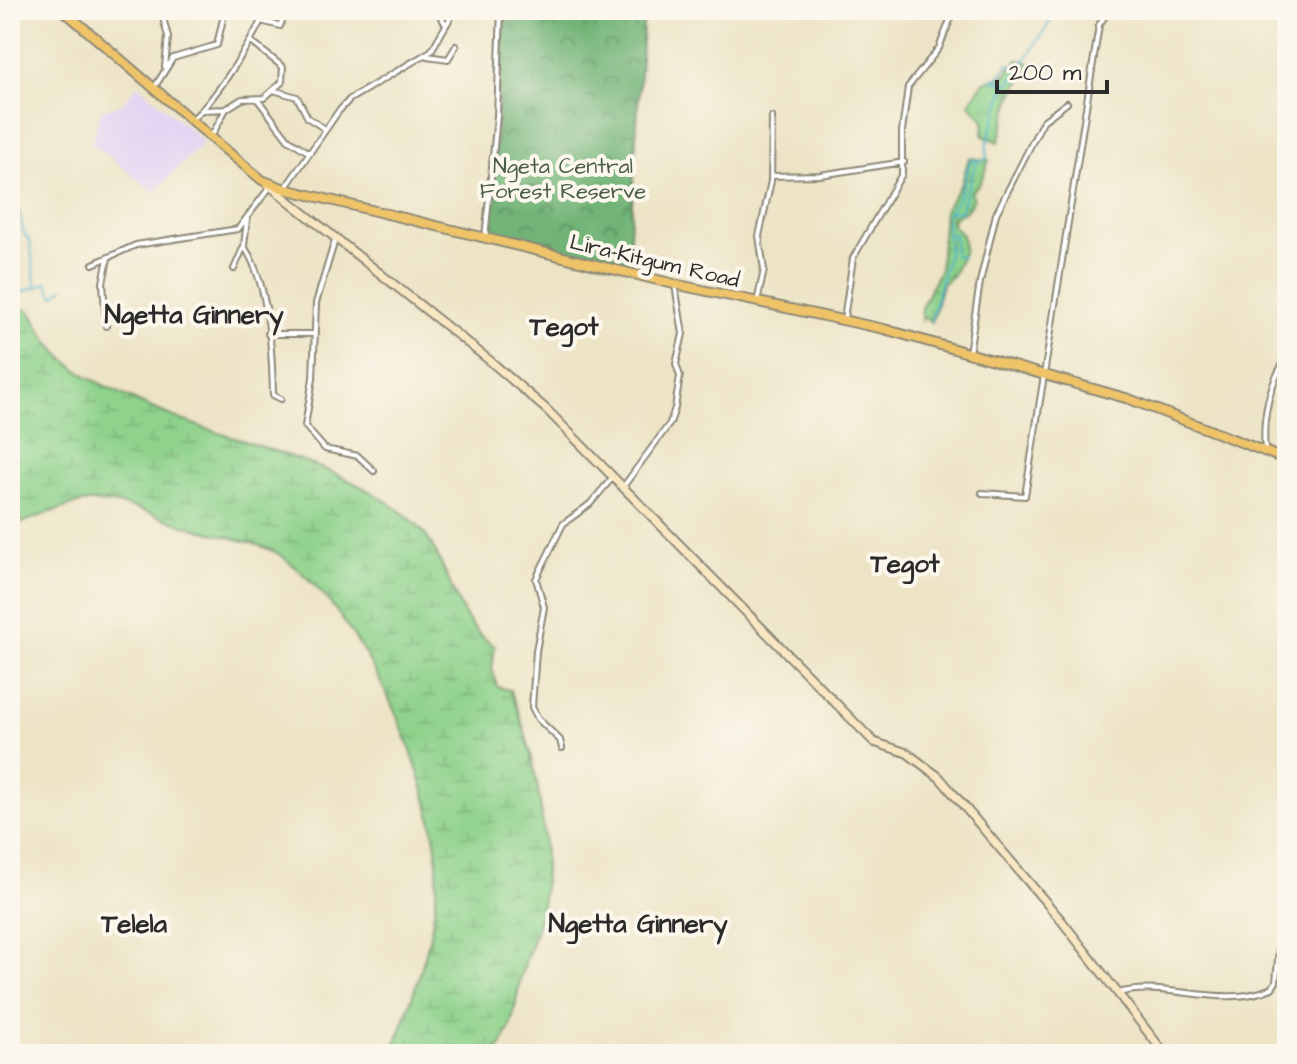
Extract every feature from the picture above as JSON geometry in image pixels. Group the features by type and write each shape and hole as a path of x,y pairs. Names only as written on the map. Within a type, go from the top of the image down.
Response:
{"main road":[{"name":"Lira-Kitgum Road","path":"63,10 262,180 285,189 674,284 844,319 1129,399 1287,460"},
{"path":"262,180 489,360 613,477 863,732 879,745 915,757 939,777 1061,920 1165,1054"}],"street":[{"path":"161,10 168,37 165,69"},
{"path":"153,90 175,57 217,45 225,10"},
{"path":"190,121 204,110 250,41 266,10"},
{"path":"261,21 280,26 286,10"},
{"path":"437,10 446,25"},
{"path":"285,189 325,129 350,99 431,51 455,10"},
{"path":"485,238 497,116 501,10"},
{"path":"844,319 853,258 901,178 904,162 902,131 908,87 939,48 954,10"},
{"path":"982,493 1025,496 1099,25 1109,10"},
{"path":"204,110 226,109 242,99 258,100 285,77 284,68 250,41"},
{"path":"424,55 448,59 456,46"},
{"path":"273,90 297,97 308,118 325,129"},
{"path":"258,100 288,139 308,153"},
{"path":"969,353 980,282 996,214 1043,121 1067,103"},
{"path":"211,137 226,109"},
{"path":"757,302 764,270 760,233 771,176 772,117"},
{"path":"771,176 820,175 904,162"},
{"path":"93,264 136,245 235,231 270,187"},
{"path":"234,269 244,246 248,217"},
{"path":"335,240 316,303 313,378 305,426 325,449 337,454 358,456 374,471"},
{"path":"244,246 260,271 273,395 281,399"},
{"path":"106,326 103,283 108,258"},
{"path":"623,487 670,423 675,408 680,376 676,364 683,334 674,284"},
{"path":"268,334 314,334"},
{"path":"1265,451 1265,421 1272,388 1287,358"},
{"path":"562,748 560,740 538,719 532,707 536,651 544,607 536,579 563,524 590,504 613,477"},
{"path":"1118,993 1143,989 1197,996 1237,995 1272,988 1276,982 1282,915 1287,910"}],"shaded area":[{"path":"138,85 204,142 154,192 92,143 101,110 121,105"}],"green space":[{"path":"10,10 19,10 18,113 10,121"},
{"name":"Ngeta Central Forest Reserve","path":"505,10 644,10 628,268 489,234"},
{"path":"1018,60 1030,63 1011,98 999,142 983,136 984,120 969,103 984,82 1004,76"},
{"path":"969,158 989,160 980,183 971,192 974,199 966,211 953,217 952,225 962,235 964,250 953,275 942,284 932,322 925,317 921,321 922,306 940,269 944,211 962,182"},
{"path":"10,306 30,311 58,353 90,378 159,411 348,480 398,509 428,539 469,621 480,635 495,646 492,668 497,687 510,690 519,714 534,769 543,828 545,857 541,910 510,1027 495,1054 392,1054 432,927 436,900 436,848 418,770 383,687 361,647 309,580 272,550 123,505 81,503 18,524 10,532"}],"waterway":[{"path":"949,211 960,211 977,161 987,159 987,144 1006,83 1010,83 1052,19 1053,10"},
{"path":"997,81 1008,64 1019,67"},
{"path":"991,78 1005,83"},
{"path":"10,105 12,183 24,234 30,241 36,288"},
{"path":"931,321 949,250 946,215 959,197 970,161 975,160"},
{"path":"950,234 954,235 955,255 962,257"},
{"path":"10,274 13,273 22,292 47,283 54,296 64,288"}],"district":[{"name":"Ngetta Ginnery","path":"194,314"},
{"name":"Tegot","path":"564,326"},
{"name":"Tegot","path":"905,563"},
{"name":"Telela","path":"134,923"},
{"name":"Ngetta Ginnery","path":"638,923"}]}
